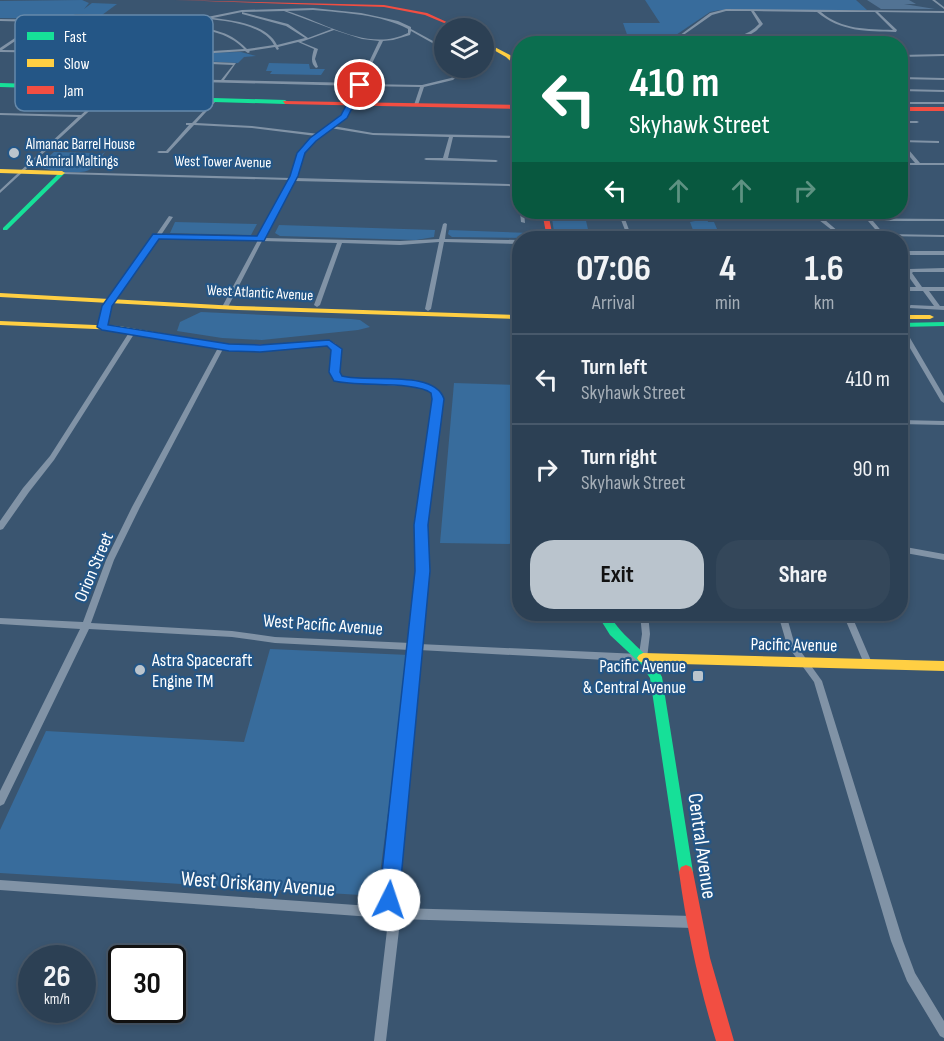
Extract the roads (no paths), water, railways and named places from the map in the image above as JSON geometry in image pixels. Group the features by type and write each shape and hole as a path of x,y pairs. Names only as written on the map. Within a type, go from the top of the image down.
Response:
{"street":[{"path":"177,0 376,5 419,12 434,18"},
{"path":"935,1 944,7"},
{"path":"680,36 716,12 817,10 876,12 944,7"},
{"path":"274,8 307,17 333,30 352,36 382,39 427,38"},
{"path":"213,16 274,8 357,13 391,20 434,42"},
{"path":"733,36 749,34 758,29 761,24 752,10"},
{"path":"817,10 830,22 852,30 896,31 876,12"},
{"path":"233,12 281,23 296,29 308,39"},
{"path":"0,20 15,20"},
{"path":"213,20 252,27 269,36 278,46"},
{"path":"403,37 410,33 410,28"},
{"path":"213,53 246,50 262,53 333,30"},
{"path":"213,31 237,40 246,50"},
{"path":"0,49 15,39"},
{"path":"226,304 292,179 301,153 319,135 344,116 382,39"},
{"path":"297,42 316,49 313,59 316,67"},
{"path":"494,47 512,55"},
{"path":"0,49 15,50"},
{"path":"908,56 944,54"},
{"path":"213,62 234,63 235,65 221,82"},
{"path":"213,82 422,86 452,78"},
{"path":"908,78 944,79"},
{"path":"0,85 15,85"},
{"path":"416,105 422,86"},
{"path":"908,90 944,91"},
{"path":"213,102 215,100 512,108"},
{"path":"908,103 944,103"},
{"path":"908,109 944,109"},
{"path":"0,192 87,111"},
{"path":"159,152 167,152 188,126 197,122 206,111"},
{"path":"0,114 82,116"},
{"path":"908,122 917,122"},
{"path":"187,124 252,127 319,135"},
{"path":"331,127 367,134 512,137"},
{"path":"445,160 451,136"},
{"path":"908,142 938,142"},
{"path":"908,151 919,164"},
{"path":"426,159 496,161"},
{"path":"908,164 944,164"},
{"name":"West Tower Avenue","path":"0,171 512,187"},
{"path":"5,229 62,173"},
{"path":"102,327 112,299 171,217"},
{"path":"822,219 944,220"},
{"path":"822,219 836,231"},
{"path":"870,220 878,231"},
{"path":"428,309 445,224"},
{"path":"908,235 944,236"},
{"path":"156,236 400,243 512,242"},
{"path":"317,305 340,242"},
{"path":"908,253 944,253"},
{"path":"942,311 909,273 911,270 944,270"},
{"path":"908,289 944,289"},
{"name":"West Atlantic Avenue","path":"0,295 512,317"},
{"name":"West Atlantic Avenue","path":"226,304 512,312"},
{"path":"911,307 942,311"},
{"path":"908,316 942,311"},
{"path":"0,323 102,327 221,347 260,348 332,344 337,349 334,372 338,378 349,381 424,385 434,389 438,395 421,525 423,571 392,855 390,913 393,930 380,1041"},
{"path":"908,325 944,324"},
{"path":"0,527 52,458 133,331"},
{"path":"909,342 944,401"},
{"name":"Orion Street","path":"0,801 86,626 126,528 221,347"},
{"path":"908,422 944,423"},
{"path":"908,550 944,557"},
{"name":"West Pacific Avenue","path":"0,621 231,634 274,640 643,658"},
{"path":"605,621 613,633 643,658"},
{"path":"643,658 646,634 645,621"},
{"path":"784,621 790,643 818,681 897,941 911,977 944,1032"},
{"path":"851,621 868,663"},
{"name":"Pacific Avenue","path":"643,658 944,666"},
{"name":"Central Avenue","path":"643,658 656,676 661,699 693,922 712,1002 725,1041"},
{"name":"West Oriskany Avenue","path":"0,885 390,913 693,922"}],"place":[{"name":"Almanac Barrel House & Admiral Maltings","path":"14,153"},
{"name":"Astra Spacecraft Engine TM","path":"140,670"},
{"name":"Pacific Avenue & Central Avenue","path":"698,676"}]}
